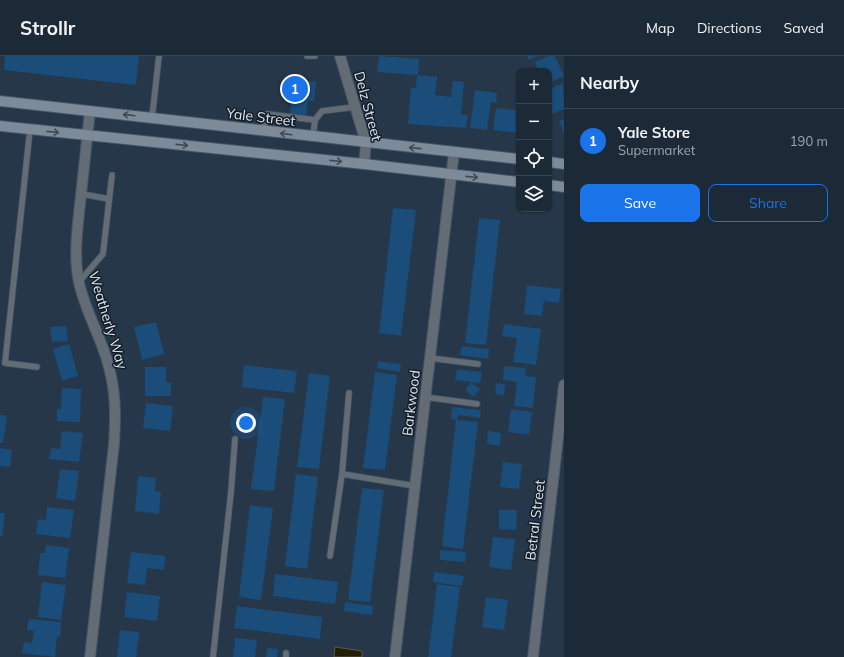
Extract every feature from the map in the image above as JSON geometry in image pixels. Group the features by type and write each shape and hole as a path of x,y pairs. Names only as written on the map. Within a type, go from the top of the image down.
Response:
{"main road":[{"name":"Yale Street","path":"0,101 516,159"},
{"path":"0,126 364,164 516,182"},
{"path":"552,162 564,164"},
{"path":"552,185 564,187"}],"street":[{"name":"Delz Street","path":"338,56 366,143 364,164"},
{"name":"Weatherly Way","path":"90,111 76,250 79,282 84,300 106,358 112,383 116,412 114,444 90,657"},
{"name":"Barkwood","path":"395,657 454,152"},
{"name":"Betral Street","path":"533,657 564,386"}],"lane":[{"path":"152,118 159,56"},
{"path":"307,56 315,56"},
{"path":"313,137 316,120 322,111 355,107"},
{"path":"263,131 266,114 316,120"},
{"path":"30,129 3,363 37,367"},
{"path":"79,282 103,254 112,175"},
{"path":"82,194 109,199"},
{"path":"430,358 478,364"},
{"path":"330,556 342,474 349,394"},
{"path":"426,397 477,404"},
{"path":"213,657 231,492 235,439"},
{"path":"342,474 415,486"}],"shaded area":[{"path":"335,647 362,651 362,657 334,657"}],"building":[{"path":"5,56 139,56 136,85 4,70"},
{"path":"379,56 419,59 418,75 377,72"},
{"path":"527,56 538,56 528,60"},
{"path":"548,56 555,56 564,76 552,82 552,68 538,68 535,62"},
{"path":"417,75 437,77 435,95 451,97 453,81 464,82 461,115 468,115 466,128 408,124 411,87 416,88"},
{"path":"289,79 316,82 314,101 308,101 306,116 290,114 292,98 286,97"},
{"path":"563,83 564,109 552,114 552,104 552,88"},
{"path":"475,90 497,93 496,103 491,102 487,130 470,128"},
{"path":"496,108 516,111 516,133 493,130"},
{"path":"564,119 564,134 559,121"},
{"path":"393,208 416,210 401,336 379,333"},
{"path":"479,218 500,220 486,345 465,343"},
{"path":"527,285 561,289 559,303 544,301 542,316 524,314"},
{"path":"156,322 164,354 142,360 134,327"},
{"path":"504,324 541,329 536,365 513,362 517,338 502,336"},
{"path":"66,326 68,341 52,342 50,327"},
{"path":"69,344 78,376 62,381 53,349"},
{"path":"462,346 489,349 488,359 460,355"},
{"path":"378,361 401,364 400,372 377,368"},
{"path":"244,365 297,371 294,393 242,387"},
{"path":"504,366 526,368 525,376 536,377 533,408 514,406 517,382 503,380"},
{"path":"145,367 166,367 166,382 171,383 171,396 145,396"},
{"path":"457,369 482,372 480,383 455,380"},
{"path":"375,372 397,375 385,470 363,468"},
{"path":"309,373 330,376 319,469 297,467"},
{"path":"471,382 480,389 474,397 465,390"},
{"path":"496,383 505,384 504,395 495,394"},
{"path":"62,388 81,389 80,422 57,421 57,409 61,409"},
{"path":"263,397 285,399 274,491 251,489"},
{"path":"146,403 173,406 170,431 143,428"},
{"path":"452,407 481,410 480,418 458,415 457,420 451,419"},
{"path":"511,409 532,412 529,435 508,432"},
{"path":"0,415 7,416 3,443 0,443"},
{"path":"456,420 478,422 463,549 442,546"},
{"path":"62,431 83,433 79,462 49,459 51,448 60,449"},
{"path":"488,431 501,433 500,446 487,444"},
{"path":"0,448 12,450 10,467 0,466"},
{"path":"503,462 522,464 519,489 500,487"},
{"path":"60,469 79,471 75,501 56,498"},
{"path":"296,474 318,477 307,569 285,566"},
{"path":"138,476 156,478 155,491 161,492 159,514 135,511"},
{"path":"362,488 384,490 370,602 348,600"},
{"path":"250,505 273,508 261,600 239,597"},
{"path":"47,507 74,510 70,538 36,534 38,519 46,520"},
{"path":"499,510 517,510 516,530 499,529"},
{"path":"0,513 5,513 2,536 0,536"},
{"path":"493,537 515,539 511,570 489,567"},
{"path":"46,545 69,548 65,578 38,575 40,553 45,553"},
{"path":"440,550 466,552 465,562 440,560"},
{"path":"131,552 165,556 164,570 147,568 145,585 127,583"},
{"path":"434,572 464,576 462,586 433,582"},
{"path":"275,574 338,582 335,604 273,596"},
{"path":"42,582 66,585 61,620 38,617"},
{"path":"437,584 460,587 451,657 428,657"},
{"path":"127,592 160,596 157,621 124,617"},
{"path":"486,597 508,600 504,630 482,627"},
{"path":"345,602 373,606 372,615 344,611"},
{"path":"237,606 322,617 320,639 234,628"},
{"path":"29,619 61,622 60,637 57,636 55,657 22,653 24,642 32,643 34,631 27,630"},
{"path":"120,630 139,632 136,657 117,657"},
{"path":"235,638 257,640 255,657 233,657"},
{"path":"267,648 278,649 277,657 266,657"}],"place":[{"name":"Yale Store","path":"295,89"}]}
